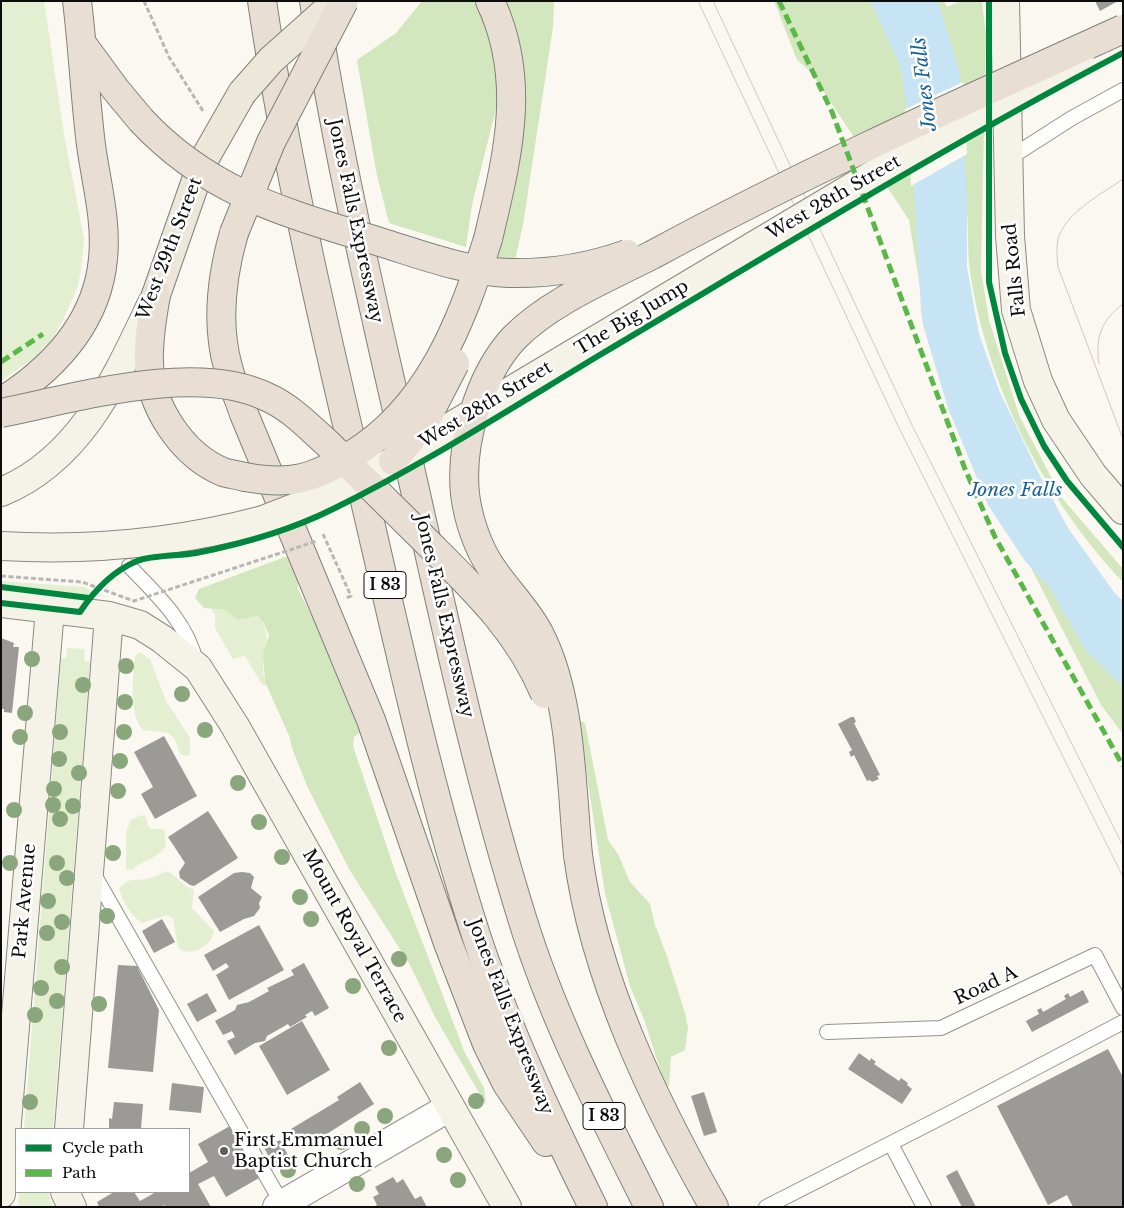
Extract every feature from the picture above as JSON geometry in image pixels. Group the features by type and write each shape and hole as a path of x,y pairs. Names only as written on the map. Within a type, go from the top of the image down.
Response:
{"highway":[{"path":"1,402 27,386 52,364 68,345 89,310 98,286 103,258 103,229 86,102 83,44 77,1"},
{"name":"Jones Falls Expressway","path":"262,1 281,123 301,218 431,779 476,936 511,1029 552,1124 593,1207"},
{"name":"Jones Falls Expressway","path":"314,1 332,111 352,211 477,761 522,920 557,1014 649,1207"},
{"path":"344,1 275,133 234,233 223,287 222,324 228,365 244,414 371,720 448,943 487,1044 507,1084 588,1207"},
{"path":"393,461 418,430 437,402 465,343 482,280 488,239 509,139 512,102 511,69 505,38 490,1"},
{"path":"714,1207 678,1144 654,1093 608,979 588,917 578,854 562,706 556,677 541,636 530,617 491,567 479,543 470,516 465,494 465,468 477,399 483,384 500,355 529,323 555,305 714,221 882,138 1123,29"},
{"path":"83,44 116,90 141,120 172,151 238,194 276,209 468,268 507,273 559,272 600,263 714,221"},
{"path":"156,295 150,333 148,364 151,385 159,405 185,444 202,459 222,472 270,482 299,480 338,464 372,443 387,430 415,399 438,364 458,324 488,239"},
{"path":"1,413 124,389 196,382 231,386 267,396 300,419 482,596 519,643 534,667 544,694 578,854"}],"main road":[{"name":"West 29th Street","path":"1,492 18,485 57,458 85,427 111,386 156,295 202,163 242,93 271,60 337,1"},
{"name":"Falls Road","path":"1005,1 1008,159 1016,310 1024,341 1038,381 1056,420 1094,475 1123,510"},
{"name":"West 28th Street","path":"1,546 118,546 172,540 219,532 263,520 340,490 393,461 876,173 1123,38"},
{"name":"Mount Royal Terrace","path":"1,603 109,616 140,625 162,639 198,668 235,726 507,1207"},
{"name":"Park Avenue","path":"1,1194 50,609"},
{"path":"70,1128 109,616"},
{"path":"65,1193 72,1207"}],"street":[{"path":"281,1206 450,1107"}],"lane":[{"path":"1008,159 1072,118 1123,90"},
{"path":"129,566 182,626 194,650 198,668"},
{"path":"90,866 281,1206"},
{"name":"Road A","path":"827,1032 941,1028 1095,955 1123,1008"},
{"path":"766,1207 1123,1022"},
{"path":"890,1144 924,1207"}],"path":[{"path":"144,1 169,58 204,114"},
{"path":"1,576 82,582 134,602 317,541"},
{"path":"80,612 93,592 129,566"}],"green space":[{"path":"1,1 44,1 64,134 84,239 78,286 53,338 35,357 1,381"},
{"path":"422,1 478,1 494,44 498,92 496,109 472,205 466,247 389,223 376,171 357,60 396,33"},
{"path":"501,1 554,1 553,27 523,225 510,281 494,280 502,233"},
{"path":"774,1 897,1 930,274 1123,670 1123,734 1101,705 1026,558 920,287 909,220 810,71 797,60"},
{"path":"925,1 944,1 947,7 961,1 982,1 986,36 981,270 989,320 1019,415 1062,498 1123,569 1123,582 1069,516 1045,479 1024,441 991,361 979,320 971,278 965,194"},
{"path":"285,557 293,558 297,563 298,589 333,658 362,731 354,737 353,746 395,871 465,1053 484,1088 486,1105 435,1017 410,965 349,869 307,786 290,738 265,682 263,655 269,635 264,624 258,616 238,620 225,610 204,608 195,598 199,589"},
{"path":"1,581 83,587 107,597 1,584"},
{"path":"211,609 225,610 238,620 258,616 264,625 266,634 263,668 268,687 261,683 245,656 233,659 215,628 215,614"},
{"path":"67,648 85,649 84,661 90,662 53,1128 24,1128 61,658 66,658"},
{"path":"139,652 150,659 166,701 190,738 190,754 187,756 180,754 175,740 169,733 143,730 139,724 134,705 133,684 135,656"},
{"path":"582,721 585,723 608,840 618,854 630,882 650,904 655,925 685,1013 688,1027 685,1050 671,1057 669,1086 665,1085 645,1022 630,986 605,894 579,724"},
{"path":"141,815 146,817 148,826 152,829 164,829 166,845 160,853 132,870 126,869 126,832 131,820"},
{"path":"167,871 194,890 192,908 214,931 205,946 195,951 183,951 178,948 173,918 167,915 142,923 131,913 122,898 119,889 128,881 148,879"},
{"path":"19,1193 48,1193 53,1207 18,1207"}],"water":[{"name":"Jones Falls","path":"870,1 938,1 960,73 967,203 967,267 979,334 999,390 1037,470 1068,528 1114,592 1123,601 1123,686 1086,651 1049,587 1025,561 988,505 948,408 923,325 921,311 911,132 900,65"}],"pier":[{"path":"963,82 967,154 911,186 909,132 905,109"}],"building":[{"path":"1095,1 1118,1 1100,11"},
{"path":"1,638 14,643 13,647 19,647 12,713 4,712 4,709 1,709"},
{"path":"854,717 856,722 854,723 880,775 877,776 879,779 872,782 870,780 867,781 854,755 851,757 849,752 852,750 838,724"},
{"path":"164,736 197,796 155,819 141,794 153,787 134,752"},
{"path":"208,811 238,858 194,886 180,878 179,872 185,863 168,837"},
{"path":"234,873 250,873 254,877 251,888 262,897 259,903 260,908 254,916 244,919 220,932 198,897"},
{"path":"162,919 175,942 154,953 142,931"},
{"path":"259,925 284,970 229,1000 216,975 229,967 226,963 213,971 204,955"},
{"path":"304,963 329,1008 315,1016 312,1011 305,1015 307,1017 290,1027 288,1024 267,1036 265,1041 255,1043 235,1055 227,1041 235,1037 232,1031 223,1035 215,1021 235,1010 237,1005 249,1002 269,991 267,988 294,975 291,970"},
{"path":"118,965 137,966 159,1010 153,1072 108,1068"},
{"path":"1083,990 1089,1002 1032,1032 1026,1021 1039,1014 1037,1010 1041,1008 1043,1012 1066,999 1064,996 1068,993 1070,997"},
{"path":"207,993 217,1011 197,1022 187,1004"},
{"path":"302,1021 330,1070 287,1095 259,1046"},
{"path":"1108,1049 1123,1077 1123,1207 1073,1207 1067,1195 1048,1205 997,1106"},
{"path":"859,1053 870,1061 871,1058 876,1062 874,1064 899,1081 901,1078 908,1083 907,1085 912,1089 902,1104 848,1069"},
{"path":"360,1082 374,1104 303,1149 291,1129 339,1100 337,1097"},
{"path":"172,1083 204,1087 201,1113 169,1110"},
{"path":"704,1092 717,1132 704,1136 691,1096"},
{"path":"114,1102 143,1104 141,1128 109,1128 109,1118 112,1119"},
{"path":"230,1126 259,1178 226,1197 214,1176 198,1184 211,1207 165,1207 164,1205 161,1207 99,1207 97,1202 112,1193 135,1193 140,1201 154,1193 190,1193 190,1172 208,1162 198,1144"},
{"path":"280,1140 289,1157 274,1165 264,1148"},
{"path":"957,1170 976,1207 962,1207 946,1176"},
{"path":"393,1177 397,1183 403,1179 415,1199 421,1196 427,1207 374,1207 377,1205 373,1197 379,1194 375,1187"}],"tram line":[{"path":"698,1 899,428 1123,877"},
{"path":"713,1 911,423 1123,846"},
{"path":"1123,179 1078,210 1064,227 1057,243 1058,267 1123,439"},
{"path":"1099,364 1098,346 1101,330 1109,316 1123,304"}],"marked path":[{"path":"779,1 832,112 965,469 995,537 1123,766"},
{"path":"1,362 43,334"}],"cycle path":[{"path":"989,1 989,282 1005,353 1021,399 1044,446 1067,481 1123,547"},
{"name":"The Big Jump","path":"1,603 80,612 105,582 120,570 137,561 196,553 248,541 317,517 367,492 467,436 924,163 1123,53"},
{"path":"1,587 89,598"}],"place":[{"name":"First Emmanuel Baptist Church","path":"224,1151"}]}
